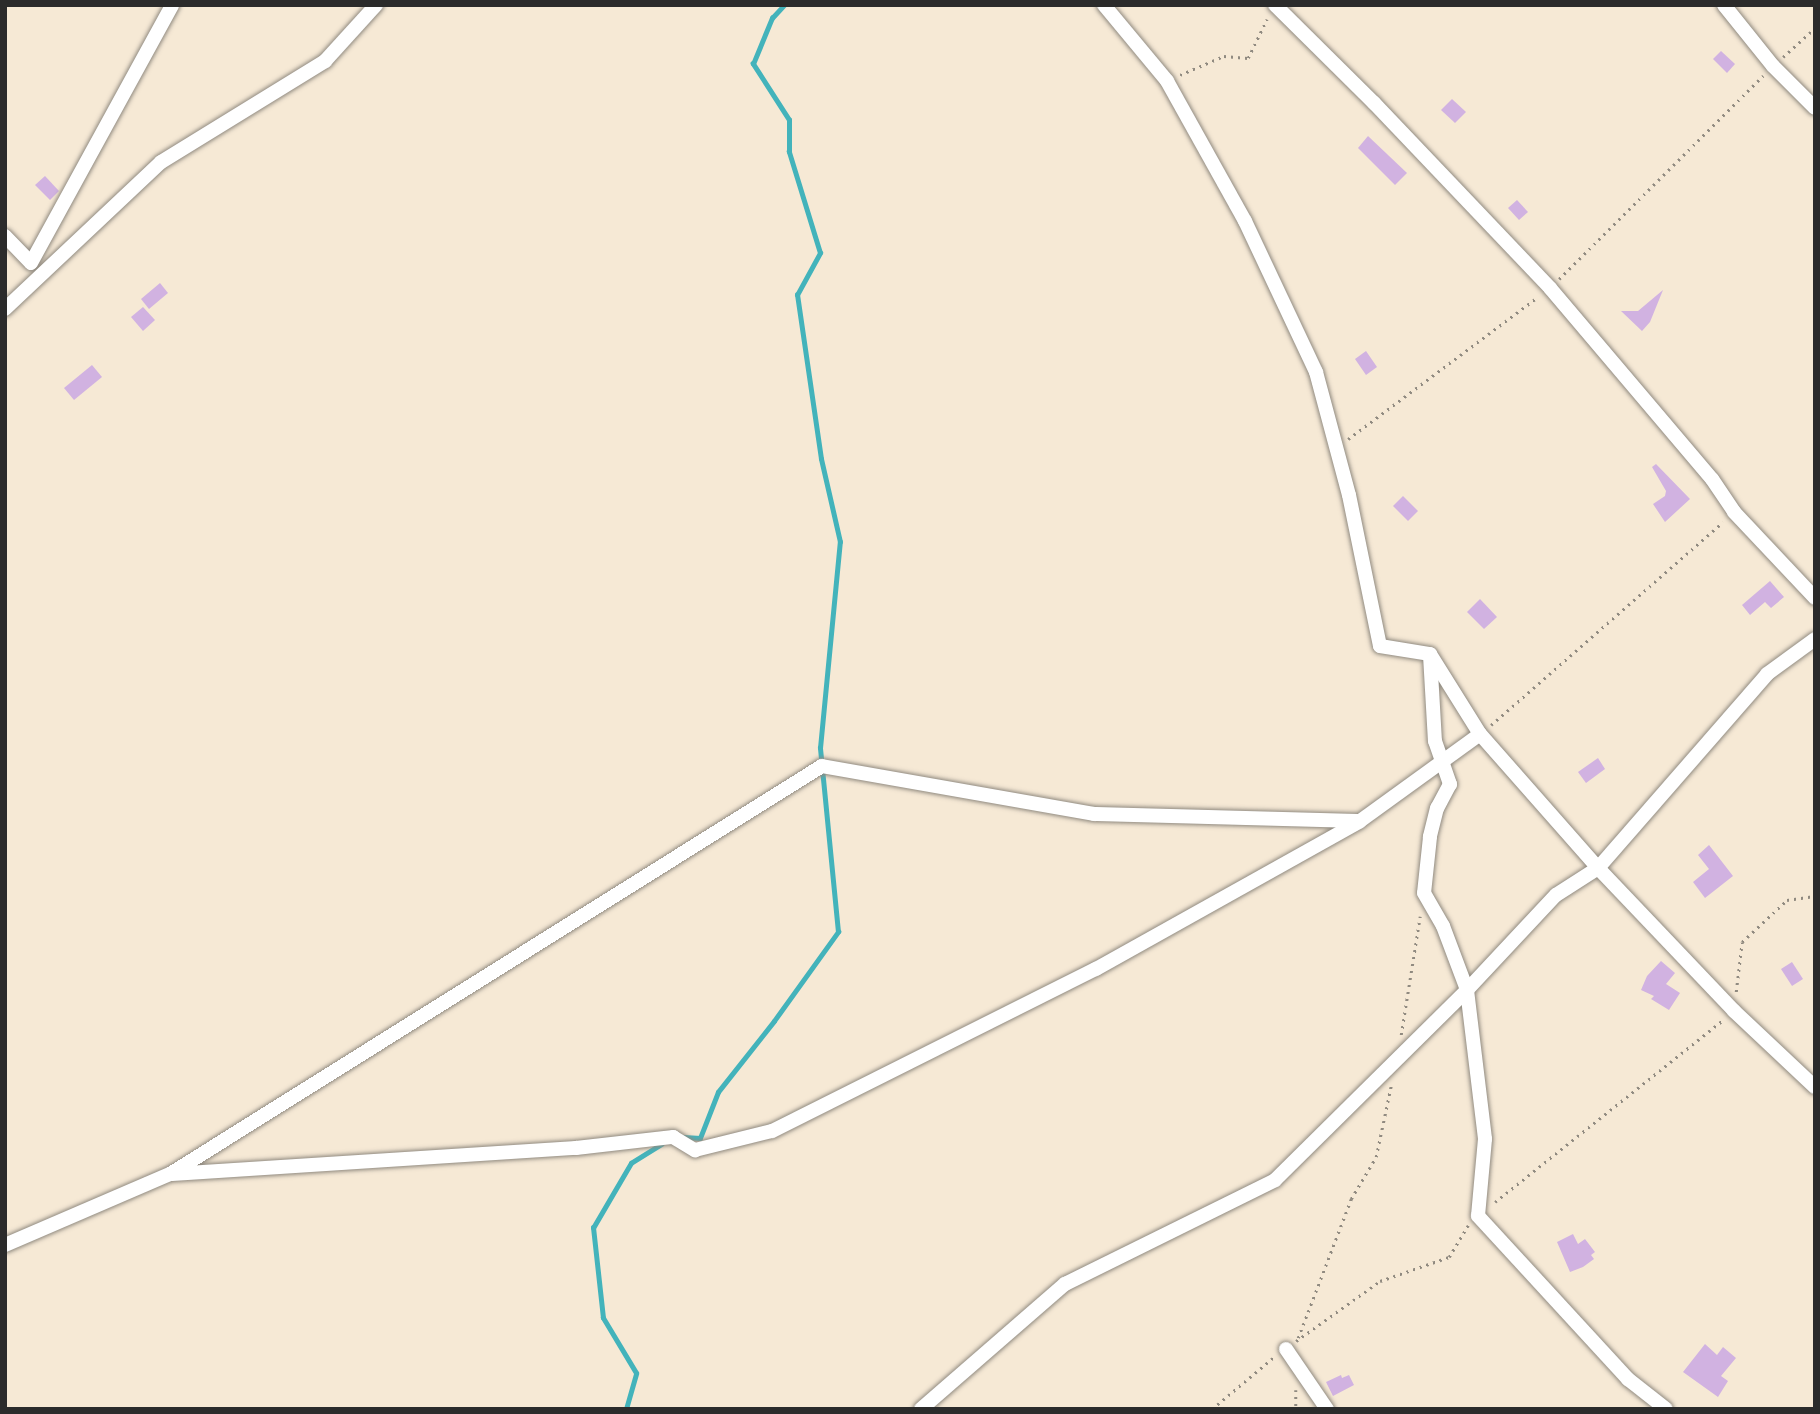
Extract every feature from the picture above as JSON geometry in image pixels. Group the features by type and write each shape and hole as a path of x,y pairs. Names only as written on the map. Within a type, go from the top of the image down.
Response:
{"street":[{"path":"5,236 31,263 172,5"},
{"path":"5,309 161,162 325,61 376,5"},
{"path":"1104,5 1167,81 1245,221 1316,372 1336,448 1380,646 1430,654 1480,734 1598,868 1734,1012 1815,1087"},
{"path":"1724,5 1773,66 1815,108"},
{"path":"1272,10 1374,103 1550,288 1712,479 1734,512 1815,598"},
{"path":"920,1409 1065,1284 1275,1180 1467,990 1556,895 1598,868 1767,674 1815,639"},
{"path":"1430,654 1436,741 1450,784 1437,808 1430,837 1424,893 1443,926 1467,990 1485,1139 1478,1216 1628,1379 1666,1409"},
{"path":"170,1174 576,1148 673,1137 695,1150 772,1131 1096,969 1360,821 1480,734"},
{"path":"5,1245 170,1174 822,766 1094,814 1360,821"},
{"path":"1292,1345 1296,1362 1327,1409"}],"path":[{"path":"1167,81 1224,56 1248,58 1272,10"},
{"path":"1336,448 1550,288 1773,66 1815,28"},
{"path":"1480,734 1734,512"},
{"path":"1397,1059 1424,893"},
{"path":"1212,1409 1292,1345 1380,1281 1449,1257 1466,1227 1478,1216 1734,1012 1742,942 1787,900 1815,896"},
{"path":"1296,1409 1296,1362 1292,1345 1351,1199 1376,1157 1392,1084"}],"building":[{"path":"1721,51 1735,64 1727,73 1713,59"},
{"path":"1452,99 1466,112 1455,123 1441,110"},
{"path":"1368,136 1407,173 1395,185 1358,148"},
{"path":"45,176 59,191 50,200 35,185"},
{"path":"1517,200 1528,212 1519,220 1508,208"},
{"path":"160,283 168,293 149,309 141,299"},
{"path":"1663,290 1650,322 1642,331 1621,311 1638,311"},
{"path":"143,307 155,320 143,331 131,317"},
{"path":"1366,351 1377,367 1366,375 1355,359"},
{"path":"92,365 102,377 74,400 64,388"},
{"path":"1656,464 1690,499 1665,522 1653,504 1665,496 1666,491 1652,467"},
{"path":"1403,496 1418,511 1408,521 1393,506"},
{"path":"1770,581 1784,597 1771,608 1765,602 1750,615 1742,605"},
{"path":"1480,599 1497,617 1484,629 1467,612"},
{"path":"1598,758 1605,769 1586,783 1578,772"},
{"path":"1709,845 1733,876 1705,898 1693,882 1709,869 1698,855"},
{"path":"1661,961 1675,973 1666,984 1680,993 1669,1010 1651,999 1654,996 1641,990 1647,976"},
{"path":"1792,962 1803,979 1792,986 1781,969"},
{"path":"1573,1234 1578,1244 1585,1239 1595,1252 1591,1255 1594,1259 1570,1272 1557,1242"},
{"path":"1705,1344 1717,1355 1723,1347 1736,1358 1721,1376 1728,1381 1718,1397 1683,1372"},
{"path":"1341,1375 1342,1378 1349,1375 1354,1385 1333,1396 1326,1382"}],"waterway":[{"path":"683,1137 700,1138 718,1092 774,1021 838,932 820,748 840,542 821,459 797,295 820,253 789,152 789,120 753,64 772,18 784,5"},
{"path":"626,1409 636,1373 603,1318 593,1228 631,1163 662,1144"}]}
